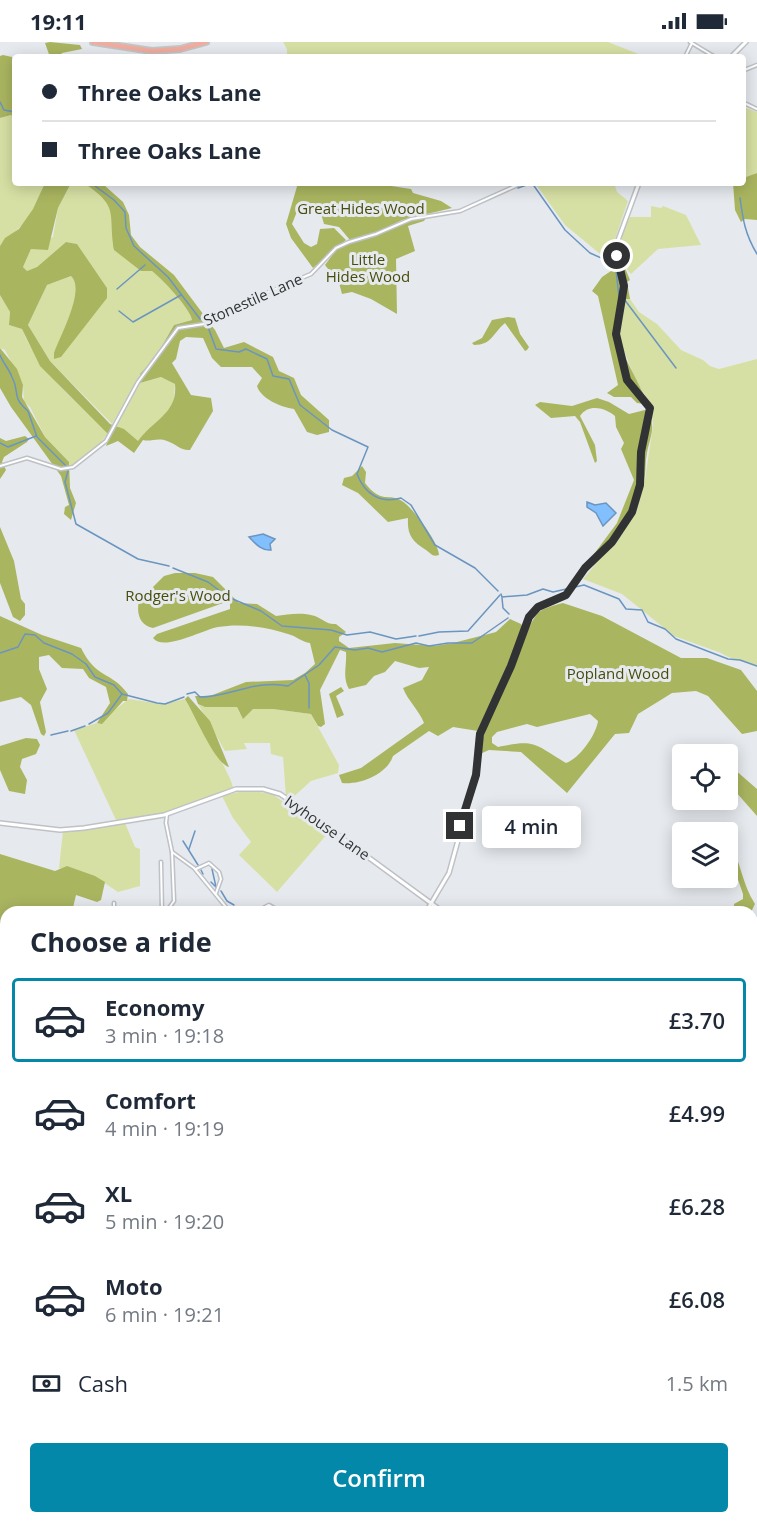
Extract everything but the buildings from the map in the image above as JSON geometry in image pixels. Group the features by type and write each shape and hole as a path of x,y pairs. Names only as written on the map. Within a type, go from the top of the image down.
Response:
{"main road":[{"path":"93,42 152,51 180,49 206,42"}],"street":[{"path":"691,42 710,54"},
{"path":"734,54 746,42"},
{"name":"Stonestile Lane","path":"0,466 27,458 61,469 74,467 106,441 138,382 178,328 204,324 233,307 311,274 336,248 349,242 376,234 411,219 460,211 514,186"},
{"path":"431,906 449,873 476,775 480,734 511,666 529,617 538,607 561,598 585,568 612,542 628,520 640,485 641,452 650,408 627,380 616,334 624,286 617,256 617,243 638,186"},
{"name":"Ivyhouse Lane","path":"0,823 64,830 161,816 236,789 269,790 312,816 436,906"},
{"path":"167,814 166,823 172,852 174,901 169,906"},
{"path":"161,816 166,823"},
{"path":"172,852 196,869 202,880 226,906"},
{"path":"161,862 164,906"},
{"path":"196,869 208,863 216,868 221,879 216,893"}],"green space":[{"path":"283,42 608,42 638,54 287,54"},
{"path":"45,43 80,45 82,49 61,54 49,54"},
{"path":"0,56 12,57 12,116 0,118"},
{"path":"746,108 757,112 757,173 746,177"},
{"path":"12,116 12,186 44,186 27,219 0,246 0,118"},
{"path":"757,173 757,220 745,219 741,222 735,210 733,186 746,186 746,177"},
{"path":"44,186 69,186 58,208 48,250 31,249 23,267 27,271 37,267 66,242 77,244 107,288 107,298 61,357 54,359 54,353 74,302 75,282 71,276 47,285 28,325 50,361 110,424 124,429 138,441 169,409 175,394 175,384 161,377 140,383 140,374 155,358 174,325 192,320 181,301 157,275 152,271 141,271 114,250 108,205 88,186 105,186 123,202 129,215 131,235 140,247 174,275 215,330 224,348 244,342 273,357 279,371 294,378 301,395 329,420 329,432 317,435 307,432 294,409 278,404 259,391 257,386 262,378 252,367 221,367 212,358 203,338 186,337 180,341 176,359 172,363 191,395 211,398 213,411 190,450 161,439 143,440 134,453 118,441 106,446 110,436 40,366 22,329 9,325 10,312 0,295 0,246 5,238 19,229 33,209"},
{"path":"69,186 88,186 107,199 141,271 152,271 162,280 181,301 192,320 174,325 155,358 137,380 112,424 50,361 28,325 47,285 71,276 76,286 73,305 106,288 77,244 66,242 37,267 27,271 23,267 31,249 53,237 58,208"},
{"name":"Great Hides Wood","path":"297,186 391,186 411,189 413,193 441,201 452,208 402,220 378,232 350,240 339,227 324,224 319,207 298,209 292,224 304,243 311,247 317,244 320,229 334,228 346,240 313,268 291,238 286,224"},
{"path":"537,186 615,186 617,192 628,201 613,245 618,264 616,267 565,225"},
{"path":"651,206 661,208 663,206 686,215 701,245 658,249 631,274 623,261 621,247 627,217 651,217"},
{"name":"Little Hides Wood","path":"423,217 426,218 424,221 408,226 415,251 396,259 397,314 371,299 352,292 342,294 339,283 325,265 336,250"},
{"path":"623,263 630,280 627,282 630,299 626,299 616,332 619,345 646,399 644,404 637,403 631,397 614,397 607,393 618,385 598,296 592,291 602,277"},
{"path":"0,295 10,312 9,325 22,329 38,359 48,372 71,398 108,433 100,444 70,467 69,462 45,437 30,407 24,402 23,385 5,350 0,348"},
{"path":"626,299 630,299 639,312 657,324 681,350 703,360 710,366 719,369 757,359 757,667 674,636 622,594 583,579 616,540 645,479 653,426 651,406 636,380 616,332"},
{"path":"515,318 520,334 529,347 527,350 525,351 505,323 489,341 474,345 472,343 482,338 492,320"},
{"path":"0,348 17,369 23,385 22,397 45,437 69,462 70,488 76,503 71,520 64,514 65,507 69,505 61,476 0,388"},
{"path":"162,377 175,384 173,407 138,441 134,440 116,425 140,383"},
{"path":"597,398 629,414 645,410 652,425 641,492 620,533 598,560 595,560 594,554 617,523 634,480 621,449 624,443 616,427 615,416 607,411 592,408 580,416 595,445 597,461 595,463 580,422 575,416 551,418 535,405 540,402 572,406"},
{"path":"25,436 29,439 27,442 4,457 2,462 6,470 0,479 0,438 6,441"},
{"path":"362,466 366,472 365,483 371,490 380,496 393,497 402,501 425,526 439,555 432,555 417,544 408,529 408,518 388,522 358,493 342,485 344,478 352,476"},
{"path":"0,527 14,561 21,599 25,604 25,615 20,621 13,617 0,583"},
{"name":"Rodger's Wood","path":"175,573 195,573 213,577 239,603 257,604 276,616 305,614 315,616 330,624 336,624 346,632 339,637 339,641 349,648 395,643 434,646 453,643 496,632 510,619 521,624 524,629 481,729 478,731 453,727 438,736 429,731 393,756 379,773 365,780 342,783 339,775 361,768 424,723 403,688 422,680 429,667 419,668 395,661 385,672 374,676 366,685 349,689 345,676 346,652 340,650 320,690 325,724 321,727 311,714 253,709 243,719 237,707 205,707 198,704 195,696 210,696 246,682 293,680 315,664 310,643 291,635 263,628 235,625 218,627 183,639 165,643 158,642 153,638 157,634 230,609 230,603 226,602 153,628 145,625 138,610 139,601 164,576"},
{"name":"Popland Wood","path":"563,603 602,616 681,658 707,658 741,670 757,691 757,731 742,734 708,696 696,691 672,693 638,714 629,733 615,734 567,793 521,752 489,750 480,754 494,707 523,638 540,611","holes":["590,714 598,721 586,746 576,757 566,763 534,745 520,743 498,747 492,743 492,737 497,732 527,724 537,727"]},
{"path":"0,616 42,635 81,648 98,670 115,681 128,694 127,701 123,701 102,724 97,723 110,703 106,687 89,678 83,669 62,668 49,655 39,657 39,669 47,689 40,702 46,732 44,736 41,734 31,705 21,697 0,702"},
{"path":"341,687 344,691 336,696 344,715 337,718 329,694"},
{"path":"188,696 210,721 229,767 223,764 211,748 185,699"},
{"path":"129,699 162,704 185,699 220,759 233,788 165,813 116,820 74,730 97,723"},
{"path":"198,704 205,707 237,707 240,714 253,709 273,709 311,714 339,765 338,773 311,781 290,800 286,797 283,757 271,754 270,743 244,743 247,749 225,751"},
{"path":"26,738 37,739 40,745 36,754 22,759 20,767 27,780 25,794 9,791 0,770 0,746"},
{"path":"738,772 757,789 757,816 738,794"},
{"path":"247,790 272,794 329,832 277,892 239,855 251,842 233,818 222,796"},
{"path":"125,823 135,847 140,849 140,886 118,892 100,880 59,868 63,831"},
{"path":"0,854 55,871 67,866 105,882 101,900 97,902 76,895 73,906 0,906"},
{"path":"738,862 754,906 734,906 743,899 738,880"}],"water":[{"path":"587,502 595,505 606,503 616,513 603,526 596,513 587,507"},
{"path":"263,534 275,539 270,544 271,550 261,548 249,537"}],"waterway":[{"path":"0,102 4,110 12,111"},
{"path":"95,186 114,200 125,212 126,228 134,246 168,277 200,319"},
{"path":"516,186 518,188 524,186"},
{"path":"534,186 565,230 590,253 608,261 616,270 619,297"},
{"path":"740,198 745,227 757,254"},
{"path":"117,289 145,265"},
{"path":"119,311 133,322 181,295"},
{"path":"624,299 676,368"},
{"path":"208,327 216,349 239,352 246,349 267,359 273,376 289,379 300,405 332,430 368,447 357,474 364,487 374,496 386,500 401,498 411,505 435,545 475,568 498,591"},
{"path":"0,355 15,383 17,398 28,411 37,437 67,467"},
{"path":"0,443 8,447 36,436"},
{"path":"68,471 65,482 76,524 138,559 169,566"},
{"path":"173,568 208,582 228,597 261,611 282,626 331,630 347,635 370,632 396,639 416,636"},
{"path":"501,594 502,597 527,595 543,589 553,592 584,585 619,599 626,609 642,610 648,622 665,629 676,639 728,659 740,660 757,666"},
{"path":"419,636 439,632 468,631 500,595"},
{"path":"502,598 503,608 509,614"},
{"path":"187,694 195,692 200,697 254,686 276,684 288,686 319,665 335,647 355,650 368,648 382,652 416,643 429,646 472,643 508,618"},
{"path":"0,653 18,647 25,634 35,635 44,643 72,654 86,664 95,677 114,685 122,694 165,704 184,697"},
{"path":"305,675 309,683 309,708"},
{"path":"89,724 108,713 122,694"},
{"path":"71,731 85,726"},
{"path":"51,735 68,731"},
{"path":"189,849 195,831"},
{"path":"183,841 198,865"},
{"path":"212,869 216,887"},
{"path":"201,870 203,874"},
{"path":"211,882 216,887"},
{"path":"221,891 227,901 234,905"}],"route":[{"path":"460,826 476,775 480,734 511,666 529,617 538,607 566,595 585,568 612,542 625,525 636,501 640,485 641,452 650,408 627,380 617,342 616,334 624,286 617,256"}]}
